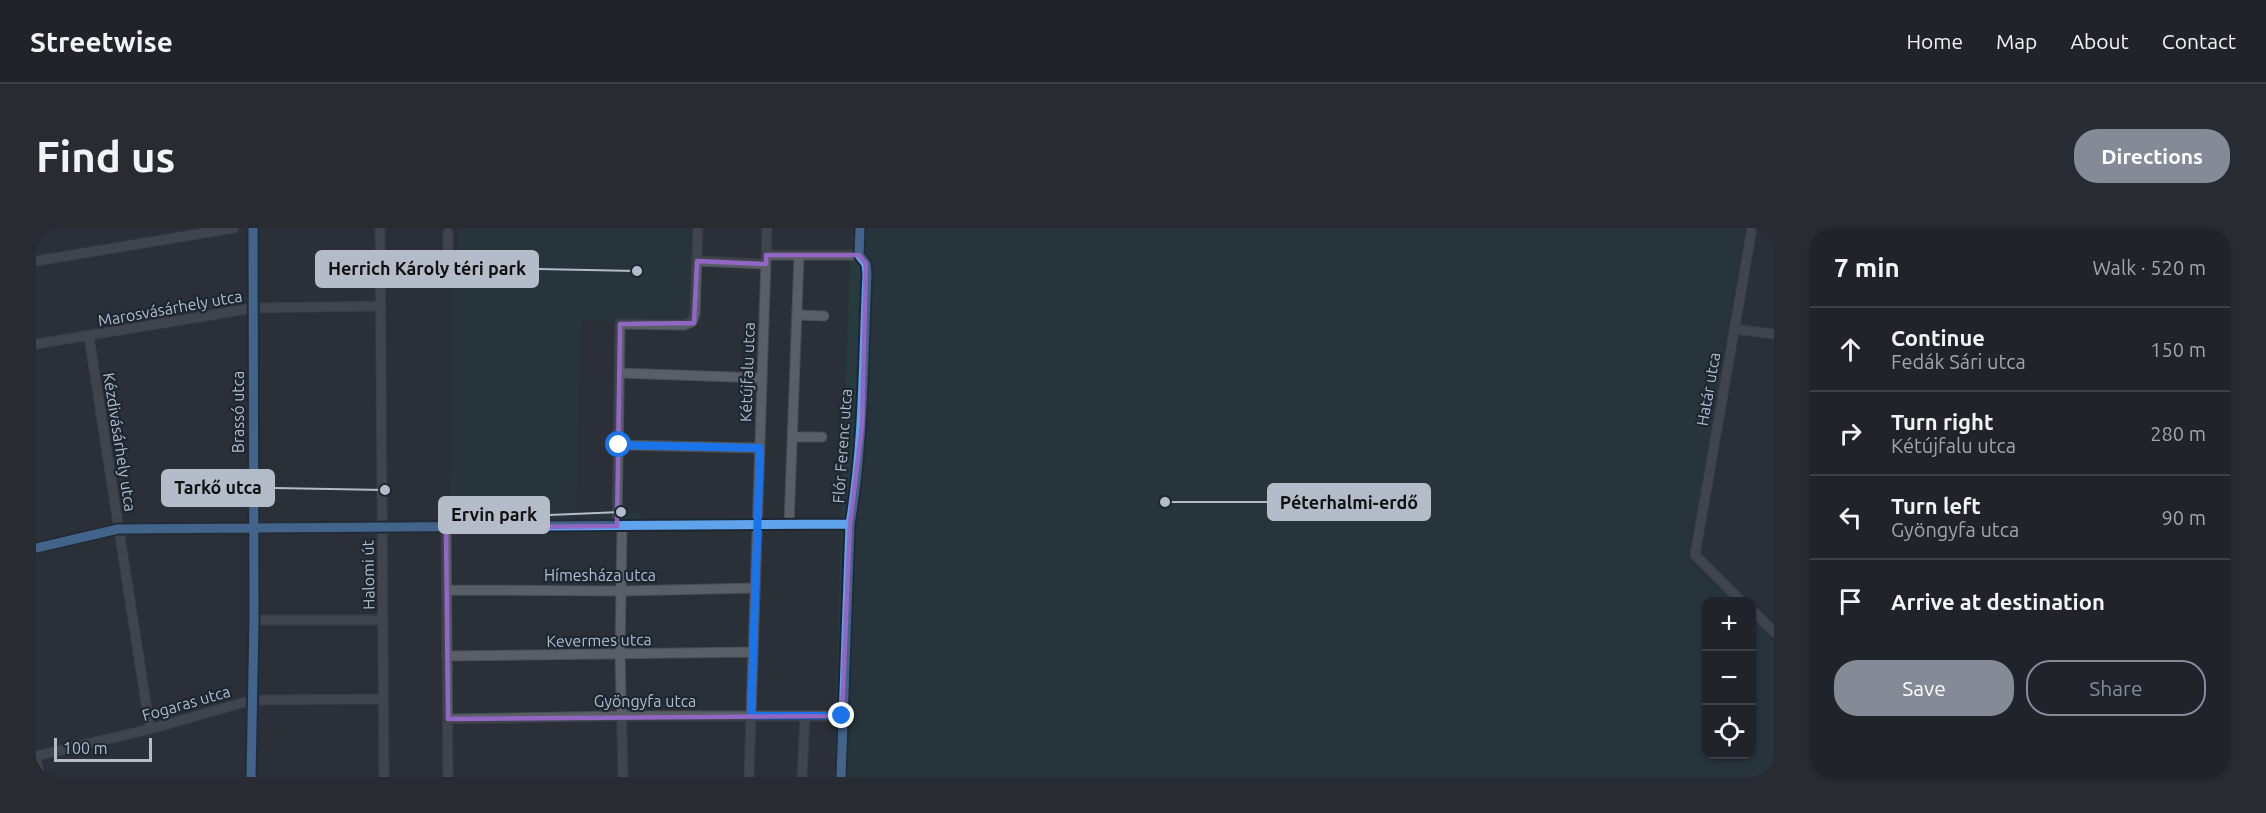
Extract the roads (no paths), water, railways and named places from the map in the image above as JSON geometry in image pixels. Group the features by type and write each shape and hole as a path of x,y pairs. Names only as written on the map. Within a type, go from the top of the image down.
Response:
{"street":[{"path":"36,261 234,228"},
{"name":"Brassó utca","path":"251,777 254,620 253,228"},
{"name":"Halomi út","path":"380,228 384,777"},
{"path":"623,777 619,526 620,324 684,325 692,321 695,314 698,228"},
{"name":"Kétújfalu utca","path":"748,777 767,228"},
{"name":"Flór Ferenc utca","path":"841,777 850,524 857,487 867,274 866,264 859,255 860,228"},
{"name":"Határ utca","path":"1738,597 1695,555 1752,228"},
{"path":"448,232 448,269"},
{"path":"697,261 859,255"},
{"path":"789,524 799,256"},
{"name":"Marosvásárhely utca","path":"36,345 254,308 381,306"},
{"path":"797,315 824,316"},
{"path":"1734,329 1774,334"},
{"name":"Kézdivásárhely utca","path":"89,337 150,729"},
{"path":"620,374 762,378"},
{"path":"792,437 822,437"},
{"path":"619,445 760,448"},
{"path":"36,548 118,529 850,524"},
{"path":"446,528 448,777"},
{"name":"Hímesháza utca","path":"446,590 621,591 755,588"},
{"path":"1756,614 1774,632"},
{"path":"254,620 383,620"},
{"name":"Kevermes utca","path":"446,656 753,652"},
{"name":"Fogaras utca","path":"36,756 150,729 252,700 383,699"},
{"path":"802,777 805,716"},
{"name":"Gyöngyfa utca","path":"448,719 842,716"},
{"path":"36,760 40,777"}],"place":[{"name":"Herrich Károly téri park","path":"637,271"},
{"name":"Tarkő utca","path":"385,490"},
{"name":"Péterhalmi-erdő","path":"1165,502"},
{"name":"Ervin park","path":"621,512"}]}
